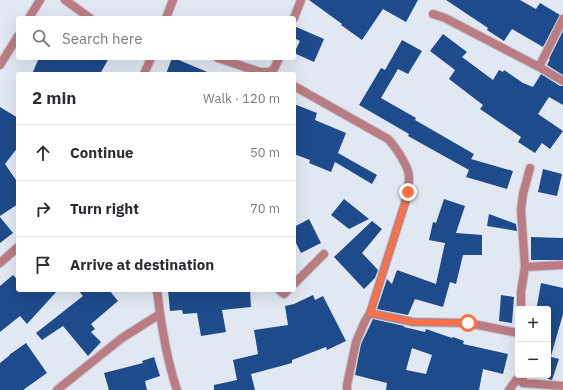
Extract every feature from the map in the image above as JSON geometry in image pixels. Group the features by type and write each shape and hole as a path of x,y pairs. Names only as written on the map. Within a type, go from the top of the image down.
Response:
{"street":[{"path":"30,16 40,0"},
{"path":"65,0 87,16"},
{"path":"167,16 173,0"},
{"path":"295,16 301,0"},
{"path":"433,14 445,18 539,67 563,82"},
{"path":"539,67 563,18"},
{"path":"0,65 16,39"},
{"path":"145,72 149,60"},
{"path":"224,60 260,72"},
{"path":"271,72 278,60"},
{"path":"296,87 388,139 394,145 409,172 408,192 405,203 370,313 356,342 347,390"},
{"path":"521,306 521,292 526,267 521,210 523,194 530,168"},
{"path":"0,263 16,249"},
{"path":"296,282 324,254"},
{"path":"526,267 563,265"},
{"path":"157,292 166,351 172,377 177,390"},
{"path":"370,313 413,322 468,323 515,332"},
{"path":"58,390 122,338 160,314"},
{"path":"509,390 517,379 563,386"}],"building":[{"path":"309,0 418,0 406,22 383,9 362,40"},
{"path":"446,0 520,0 536,9 540,3 560,15 543,47 512,29 504,41 487,30 488,28"},
{"path":"296,27 324,39 314,62 296,54 296,49 300,41 296,39"},
{"path":"563,31 563,75 547,65"},
{"path":"443,34 467,52 462,57 493,80 499,70 503,72 504,70 523,83 533,87 541,74 560,86 563,86 563,105 549,97 538,114 563,131 550,149 542,143 535,153 518,142 521,137 480,109 483,105 449,79 455,70 430,51"},
{"path":"402,40 422,51 408,74 398,69 381,98 416,118 415,120 474,154 471,159 513,171 507,189 466,177 469,170 408,136 409,134 359,105 381,68 385,70"},
{"path":"38,60 108,60 101,72 33,72"},
{"path":"171,60 179,60 207,72 167,72"},
{"path":"296,105 317,113 315,120 346,133 338,153 377,175 372,184 335,162 331,172 309,163 310,160 296,155"},
{"path":"0,107 16,117 16,150 5,164 16,180 16,205 0,216"},
{"path":"543,169 562,174 557,196 538,192"},
{"path":"344,199 369,219 349,229 331,215"},
{"path":"444,199 465,206 456,233 482,235 482,255 463,255 456,284 450,282 443,307 415,299 408,315 377,309 387,279 392,284 397,270 436,284 445,243 429,240 433,222 436,223"},
{"path":"489,214 516,224 517,231 487,226"},
{"path":"0,217 13,233 0,243"},
{"path":"309,219 321,243 301,253 296,243 296,226"},
{"path":"372,221 382,229 362,253 378,270 375,278 364,289 334,257"},
{"path":"531,237 563,238 563,260 531,260"},
{"path":"13,275 16,278 16,292 56,292 27,324 20,316 0,332 0,286"},
{"path":"541,283 563,288 563,314 551,356 551,306 537,306"},
{"path":"80,292 111,292 118,301 91,324 95,329 91,332 101,342 88,356 63,326 42,340 36,333 83,296"},
{"path":"168,292 250,292 251,307 222,310 226,332 201,336 197,313 183,314 182,310 170,311"},
{"path":"313,295 315,300 323,296 346,341 327,350 326,347 292,360 292,363 251,374 255,390 214,390 214,385 237,380 233,360 258,354 254,330 288,325 285,306 294,304"},
{"path":"501,295 514,297 512,323 499,321"},
{"path":"373,319 425,332 426,329 464,341 463,344 508,354 503,374 483,369 479,390 386,390 387,383 355,375 361,344","holes":["412,348 432,355 426,374 406,370"]},
{"path":"26,343 47,373 23,390 0,390 0,363"},
{"path":"154,357 160,376 145,381 147,390 109,390 104,373 143,363 142,361"},
{"path":"551,357 559,359 552,380 548,379 551,378"}],"route":[{"path":"408,192 370,313 413,322 468,323"}]}
